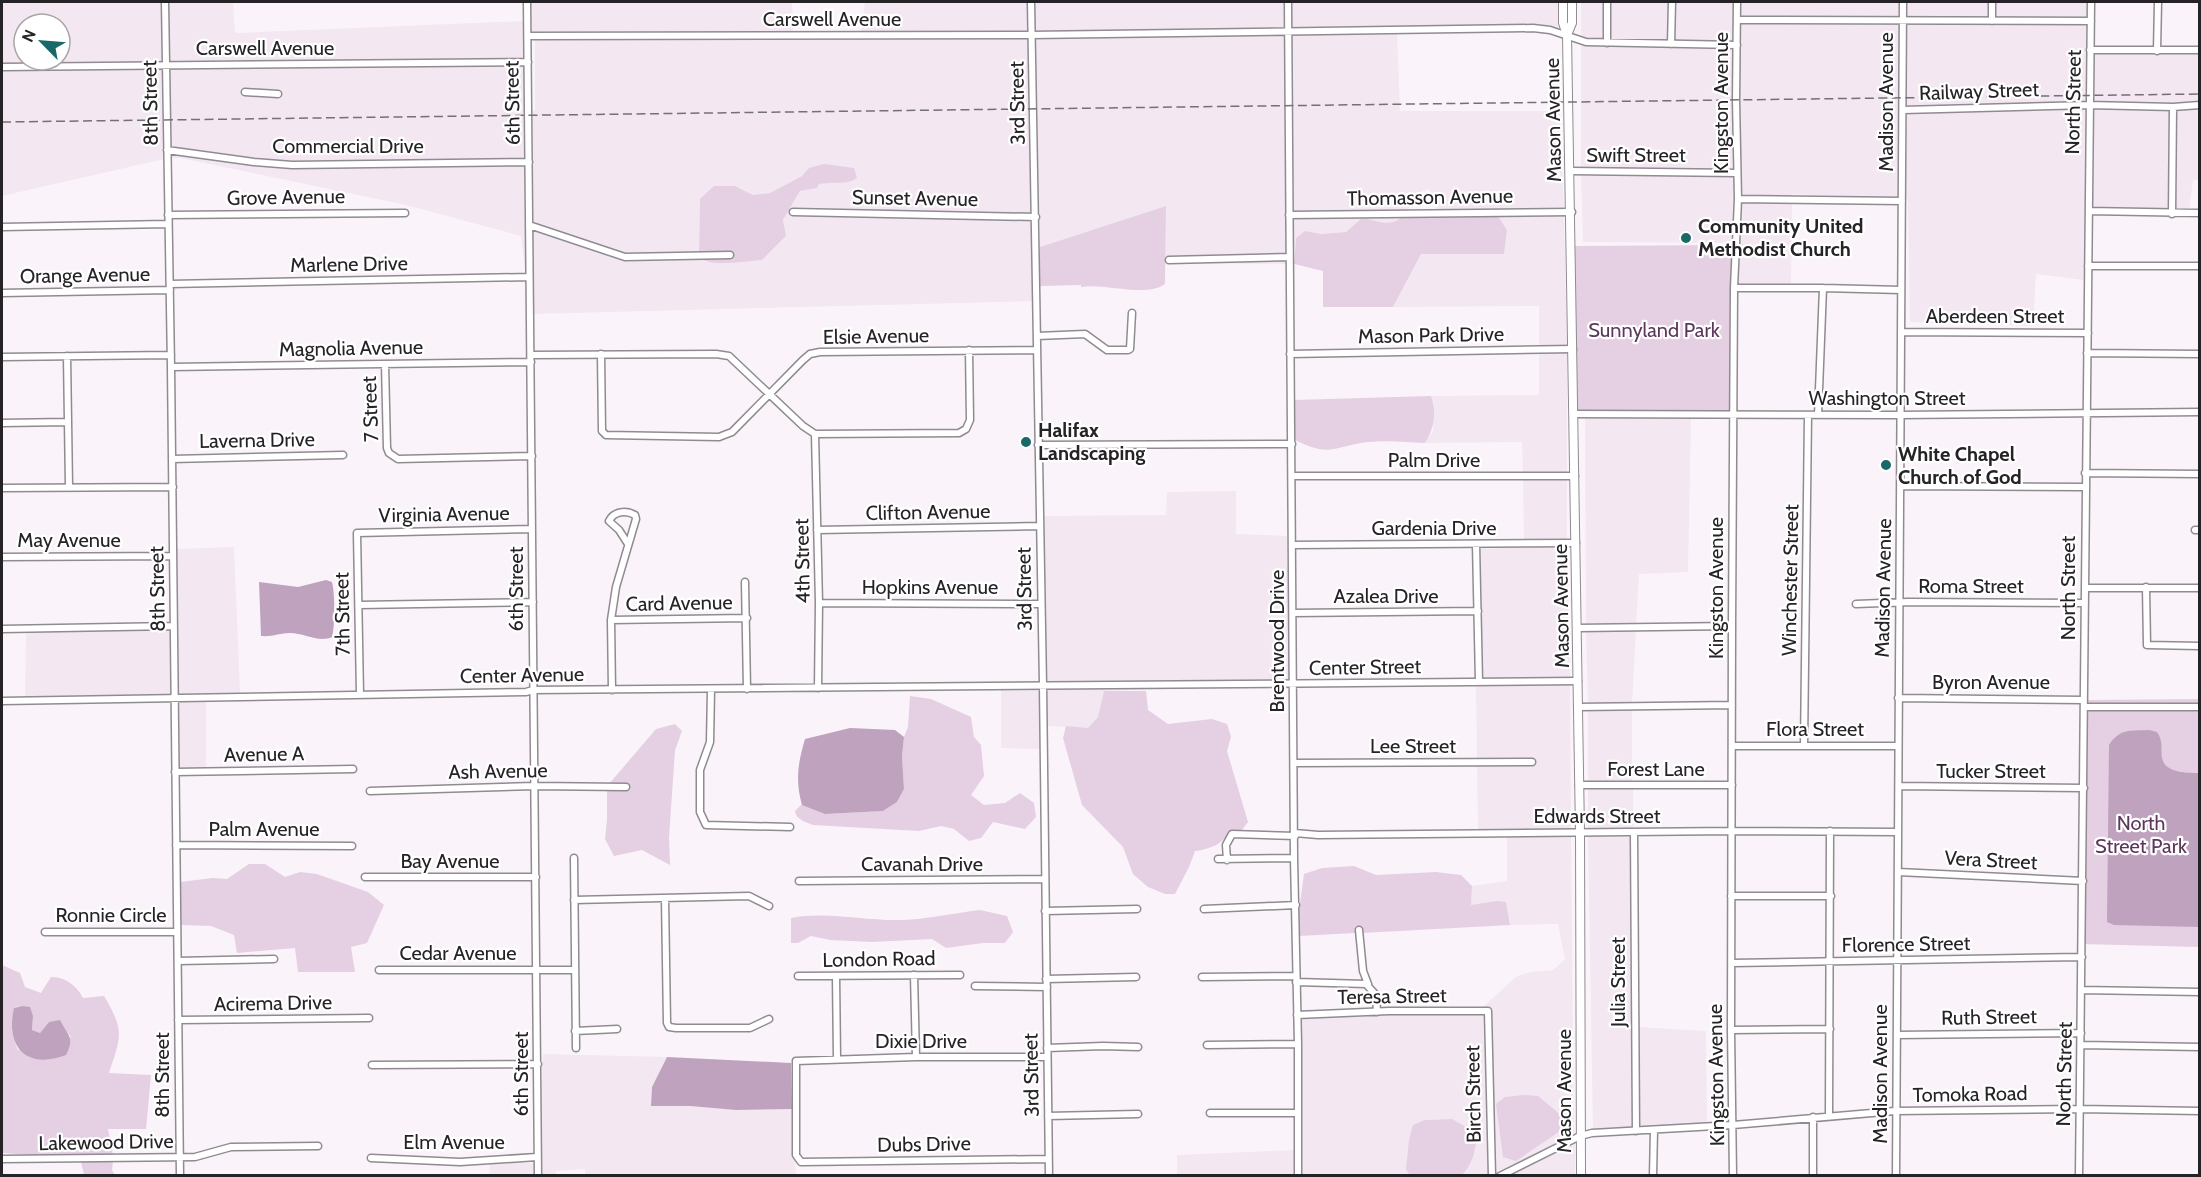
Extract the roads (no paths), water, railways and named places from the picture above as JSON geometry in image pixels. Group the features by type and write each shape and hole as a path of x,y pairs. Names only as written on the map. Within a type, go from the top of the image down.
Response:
{"main road":[{"name":"Mason Avenue","path":"1563,2 1563,23 1567,35 1572,213 1581,832 1581,1176"},
{"name":"Mason Avenue","path":"1567,35 1572,23 1572,2"}],"street":[{"name":"8th Street","path":"165,2 180,1176"},
{"name":"6th Street","path":"527,2 538,1176"},
{"name":"3rd Street","path":"1031,2 1043,685 1048,1176"},
{"name":"Brentwood Drive","path":"1288,2 1298,1176"},
{"path":"1607,2 1607,43"},
{"path":"1671,44 1672,2"},
{"name":"Kingston Avenue","path":"1733,1176 1731,896 1734,288 1738,199 1737,2"},
{"name":"Madison Avenue","path":"1896,1176 1903,2"},
{"path":"1992,2 1992,21"},
{"name":"North Street","path":"2079,1176 2091,2"},
{"path":"2157,51 2158,2"},
{"path":"1737,20 2091,21"},
{"name":"Carswell Avenue","path":"528,36 1031,35 1533,28 1567,35 1586,42 1737,45"},
{"path":"2090,50 2199,50"},
{"name":"Carswell Avenue","path":"2,67 528,63"},
{"path":"244,92 278,94"},
{"name":"Railway Street","path":"1903,110 2089,105 2173,107 2199,105"},
{"path":"2172,214 2173,107"},
{"name":"Commercial Drive","path":"167,150 292,165 529,162"},
{"name":"Swift Street","path":"1571,171 1737,172"},
{"path":"1738,199 1902,201"},
{"path":"2089,211 2199,213"},
{"name":"Sunset Avenue","path":"793,212 1036,217"},
{"name":"Grove Avenue","path":"168,215 405,213"},
{"name":"Thomasson Avenue","path":"1289,215 1572,213"},
{"path":"2,227 168,224"},
{"path":"529,225 625,257 730,255"},
{"path":"1169,260 1289,257"},
{"path":"2088,266 2199,266"},
{"name":"Marlene Drive","path":"170,287 529,277"},
{"name":"Orange Avenue","path":"2,293 170,287"},
{"path":"1734,288 1901,290"},
{"path":"1818,415 1822,288"},
{"path":"1037,336 1085,334 1107,350 1128,351 1132,313"},
{"name":"Aberdeen Street","path":"1901,332 2088,333"},
{"name":"Mason Park Drive","path":"1290,354 1574,349"},
{"path":"531,359 601,354 729,356 803,426 815,434 959,433 966,429 970,420 969,350"},
{"name":"Elsie Avenue","path":"601,354 602,431 606,435 719,436 732,432 810,354 820,352 1037,350"},
{"path":"2087,353 2199,354"},
{"path":"67,356 69,487"},
{"path":"2,357 171,356"},
{"name":"Magnolia Avenue","path":"171,367 531,359"},
{"name":"7 Street","path":"386,364 387,448 389,453 398,459 532,456"},
{"name":"Washington Street","path":"1574,414 1900,415 2199,412"},
{"name":"Winchester Street","path":"1804,746 1808,415"},
{"path":"2,423 68,422"},
{"name":"4th Street","path":"815,434 819,603 818,688"},
{"path":"1038,445 1292,444"},
{"name":"Laverna Drive","path":"172,459 343,455"},
{"path":"2085,473 2199,474"},
{"name":"Palm Drive","path":"1292,476 1575,476"},
{"path":"1901,486 2085,487"},
{"path":"2,488 172,487"},
{"path":"612,690 611,620 616,587 636,519 631,512 614,514 609,521 619,530 628,544"},
{"name":"Clifton Avenue","path":"817,530 1039,526"},
{"name":"Virginia Avenue","path":"357,533 532,529"},
{"name":"7th Street","path":"357,533 360,695"},
{"name":"Gardenia Drive","path":"1292,545 1576,543"},
{"path":"1476,544 1479,682"},
{"name":"May Avenue","path":"2,557 173,556"},
{"path":"745,582 747,689"},
{"path":"2146,587 2147,645 2199,646"},
{"path":"2085,588 2199,588"},
{"path":"358,605 532,602"},
{"name":"Hopkins Avenue","path":"819,603 1041,604"},
{"name":"Roma Street","path":"1856,604 2085,603"},
{"name":"Azalea Drive","path":"1293,613 1478,611"},
{"name":"Card Avenue","path":"611,620 747,618"},
{"path":"2,629 174,626"},
{"path":"1578,628 1732,626"},
{"name":"Center Street","path":"1043,685 1578,681"},
{"name":"Center Avenue","path":"2,701 526,692 533,690 1043,685"},
{"path":"711,690 710,742 700,770 700,812 706,825 790,827"},
{"name":"Byron Avenue","path":"1898,698 2199,707"},
{"path":"1579,707 1732,705"},
{"name":"Flora Street","path":"1732,746 1898,746"},
{"name":"Lee Street","path":"1294,763 1532,762"},
{"name":"Avenue A","path":"175,772 353,770"},
{"name":"Forest Lane","path":"1579,785 1732,785"},
{"name":"Ash Avenue","path":"370,791 534,786 626,787"},
{"name":"Tucker Street","path":"1899,786 2084,788"},
{"path":"1829,1116 1830,831"},
{"name":"Edwards Street","path":"1227,860 1226,845 1232,834 1898,832"},
{"name":"Julia Street","path":"1635,833 1636,1131"},
{"name":"Palm Avenue","path":"176,845 352,846"},
{"path":"574,858 576,1048"},
{"path":"1218,859 1294,858"},
{"name":"Vera Street","path":"1898,872 2083,881"},
{"name":"Bay Avenue","path":"365,878 536,877"},
{"name":"Cavanah Drive","path":"799,881 1045,879"},
{"path":"574,900 749,896 769,906"},
{"path":"1731,896 1831,896"},
{"path":"665,898 667,1023 669,1027 676,1029 750,1028 769,1018"},
{"path":"1204,909 1296,905"},
{"path":"1045,911 1137,909"},
{"path":"1359,930 1363,971 1368,984 1376,994 1377,1012"},
{"name":"Ronnie Circle","path":"45,932 177,932"},
{"name":"Florence Street","path":"1732,963 2082,957"},
{"path":"178,961 274,959"},
{"name":"Cedar Avenue","path":"380,970 575,970"},
{"path":"914,975 916,1057"},
{"name":"London Road","path":"798,976 960,975"},
{"path":"836,976 837,1058"},
{"path":"1046,979 1136,977"},
{"path":"1202,977 1296,979 1368,984"},
{"path":"975,986 1047,987"},
{"path":"2081,990 2199,992"},
{"name":"Teresa Street","path":"1297,1015 1488,1011"},
{"name":"Birch Street","path":"1488,1011 1492,1176"},
{"name":"Acirema Drive","path":"178,1020 369,1018"},
{"path":"575,1031 617,1029"},
{"path":"1731,1030 1830,1029"},
{"name":"Ruth Street","path":"1897,1035 2081,1033"},
{"path":"1207,1045 1298,1044"},
{"path":"2081,1045 2199,1047"},
{"path":"1047,1048 1138,1047"},
{"name":"Dixie Drive","path":"801,1162 796,1155 796,1060 1047,1057"},
{"path":"372,1065 538,1064"},
{"name":"Tomoka Road","path":"1500,1176 1580,1136 1592,1133 1733,1125 1895,1111 2080,1109 2199,1111"},
{"path":"1210,1113 1298,1113"},
{"path":"1048,1116 1138,1114"},
{"path":"1813,1117 1813,1176"},
{"path":"1653,1176 1654,1130"},
{"name":"Lakewood Drive","path":"2,1159 195,1158 231,1147 318,1146"},
{"name":"Elm Avenue","path":"371,1158 460,1162 537,1156"},
{"name":"Dubs Drive","path":"801,1162 1048,1159"}],"railway":[{"path":"2,122 2200,94"}],"place":[{"name":"Community United Methodist Church","path":"1686,238"},
{"name":"Halifax Landscaping","path":"1026,442"},
{"name":"White Chapel Church of God","path":"1886,465"}],"park label":[{"name":"Sunnyland Park","path":"1654,330"},
{"name":"North Street Park","path":"2141,834"}]}
